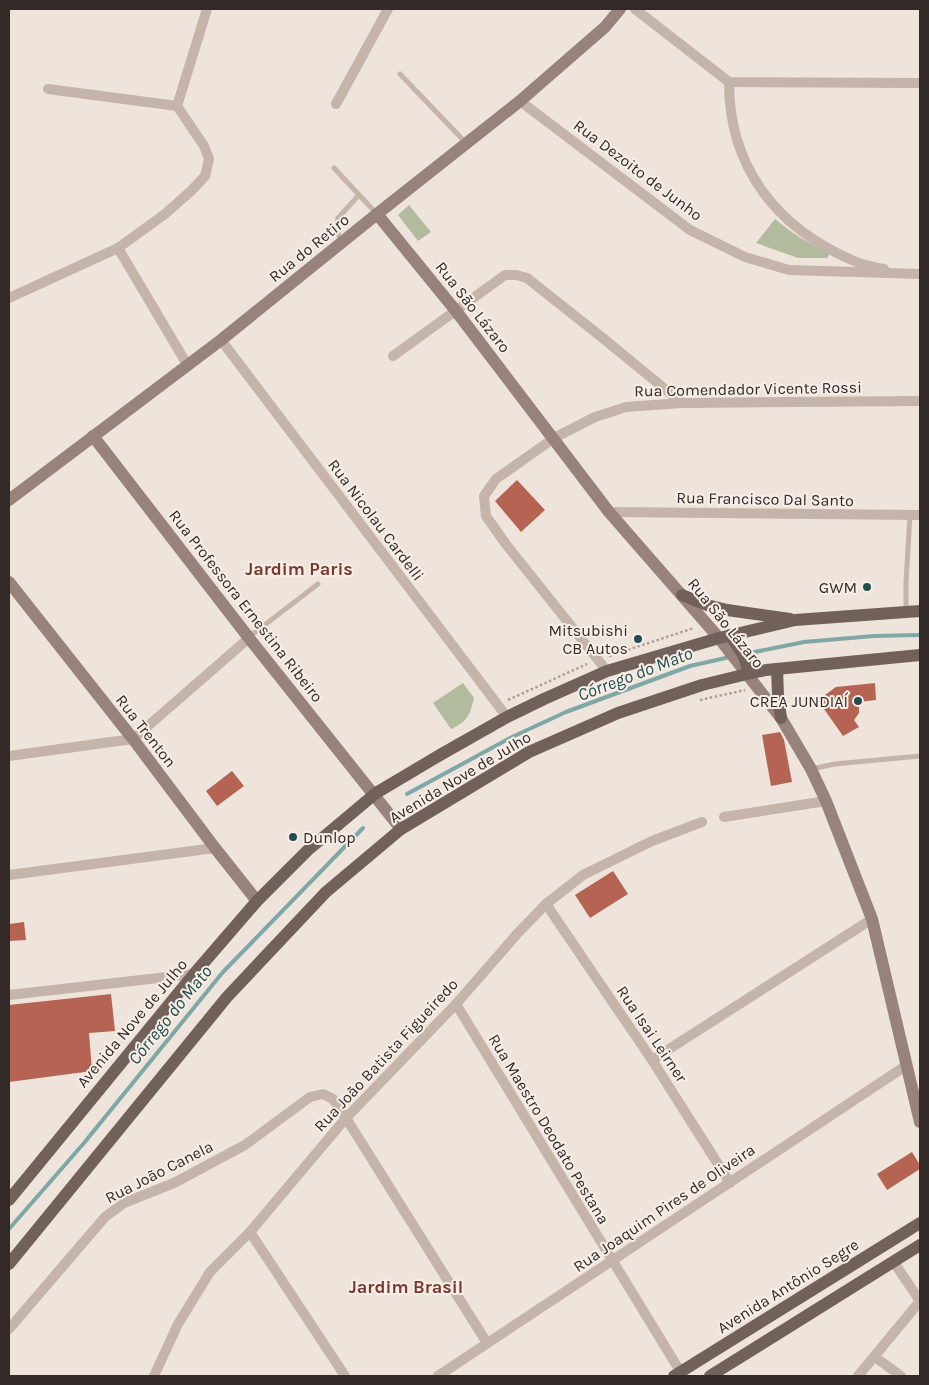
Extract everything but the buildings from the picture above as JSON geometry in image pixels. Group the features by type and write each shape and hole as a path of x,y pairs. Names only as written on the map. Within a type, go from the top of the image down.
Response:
{"main road":[{"name":"Rua do Retiro","path":"9,500 188,366 520,101 605,27 620,9"},
{"name":"Rua São Lázaro","path":"377,214 456,310 609,512 682,595 728,641"},
{"name":"Rua Professora Ernestina Ribeiro","path":"93,436 249,638 397,824"},
{"name":"Rua Trenton","path":"9,582 257,900"},
{"path":"682,595 707,605 728,610 794,620"},
{"name":"Avenida Nove de Julho","path":"9,1200 257,900 308,850 377,798 440,755 506,717 607,671 728,641 794,620 920,612"},
{"path":"728,641 745,669"},
{"name":"Avenida Nove de Julho","path":"9,1264 227,997 326,892 397,824 528,752 618,713 745,669 776,669 920,655"},
{"name":"Rua São Lázaro","path":"745,669 781,718 811,769 826,801 872,919 920,1122"},
{"path":"776,669 781,718"},
{"name":"Avenida Antônio Segre","path":"679,1375 920,1223"},
{"path":"710,1376 920,1244"}],"street":[{"path":"177,106 207,9"},
{"path":"336,104 388,9"},
{"path":"635,9 729,82 920,83"},
{"path":"729,82 729,105 736,137 752,176 767,199 786,219 825,246 856,262 903,274"},
{"path":"9,298 118,248 164,214 192,190 205,176 209,159 204,146 177,106 48,88"},
{"name":"Rua Dezoito de Junho","path":"520,101 690,230 745,257 788,270 920,274"},
{"path":"118,248 188,366"},
{"path":"393,356 505,275 516,275 527,278 682,403"},
{"name":"Rua Nicolau Cardelli","path":"221,340 506,717"},
{"name":"Rua Comendador Vicente Rossi","path":"607,671 505,543 486,516 484,496 496,479 554,438 594,417 626,407 682,403 920,401"},
{"name":"Rua Francisco Dal Santo","path":"609,512 915,515"},
{"path":"9,756 132,739 249,638"},
{"path":"724,817 826,801"},
{"name":"Rua João Batista Figueiredo","path":"154,1376 178,1324 210,1272 250,1232 346,1118 456,1004 546,904 583,875 652,841 702,822"},
{"path":"9,875 215,848"},
{"name":"Rua Isai Leirner","path":"546,904 652,1060 730,1183"},
{"path":"652,1060 872,919"},
{"path":"9,995 194,974"},
{"name":"Rua Maestro Deodato Pestana","path":"456,1004 679,1375"},
{"name":"Rua Joaquim Pires de Oliveira","path":"438,1376 612,1262 906,1064"},
{"name":"Rua João Canela","path":"9,1329 105,1217 124,1203 174,1183 245,1145 310,1097 323,1094 333,1099 346,1118 487,1343"},
{"path":"250,1232 345,1376"},
{"path":"858,1376 920,1301 893,1261"},
{"path":"874,1357 901,1376"}],"lane":[{"path":"400,74 466,143"},
{"path":"334,168 377,214"},
{"path":"341,243 336,222 359,195"},
{"path":"906,612 906,582 915,515"},
{"path":"249,638 318,584"},
{"path":"811,769 835,764 920,756"}],"path":[{"path":"694,702 756,686"}],"green space":[{"path":"409,205 431,232 418,241 398,215"},
{"path":"775,219 800,238 828,252 827,258 798,258 756,243"},
{"path":"463,683 474,698 473,704 464,721 451,729 433,703"}],"waterway":[{"name":"Córrego do Mato","path":"745,654 804,642 874,636 920,635"},
{"name":"Córrego do Mato","path":"407,794 512,737 566,712 690,666 730,657"},
{"name":"Córrego do Mato","path":"9,1229 84,1143 223,972 363,828"}],"place":[{"name":"GWM","path":"867,587"},
{"name":"Mitsubishi CB Autos","path":"638,639"},
{"name":"CREA JUNDIAÍ","path":"858,701"},
{"name":"Dunlop","path":"293,837"}],"district":[{"name":"Jardim Paris","path":"299,569"},
{"name":"Jardim Brasil","path":"406,1287"}]}
